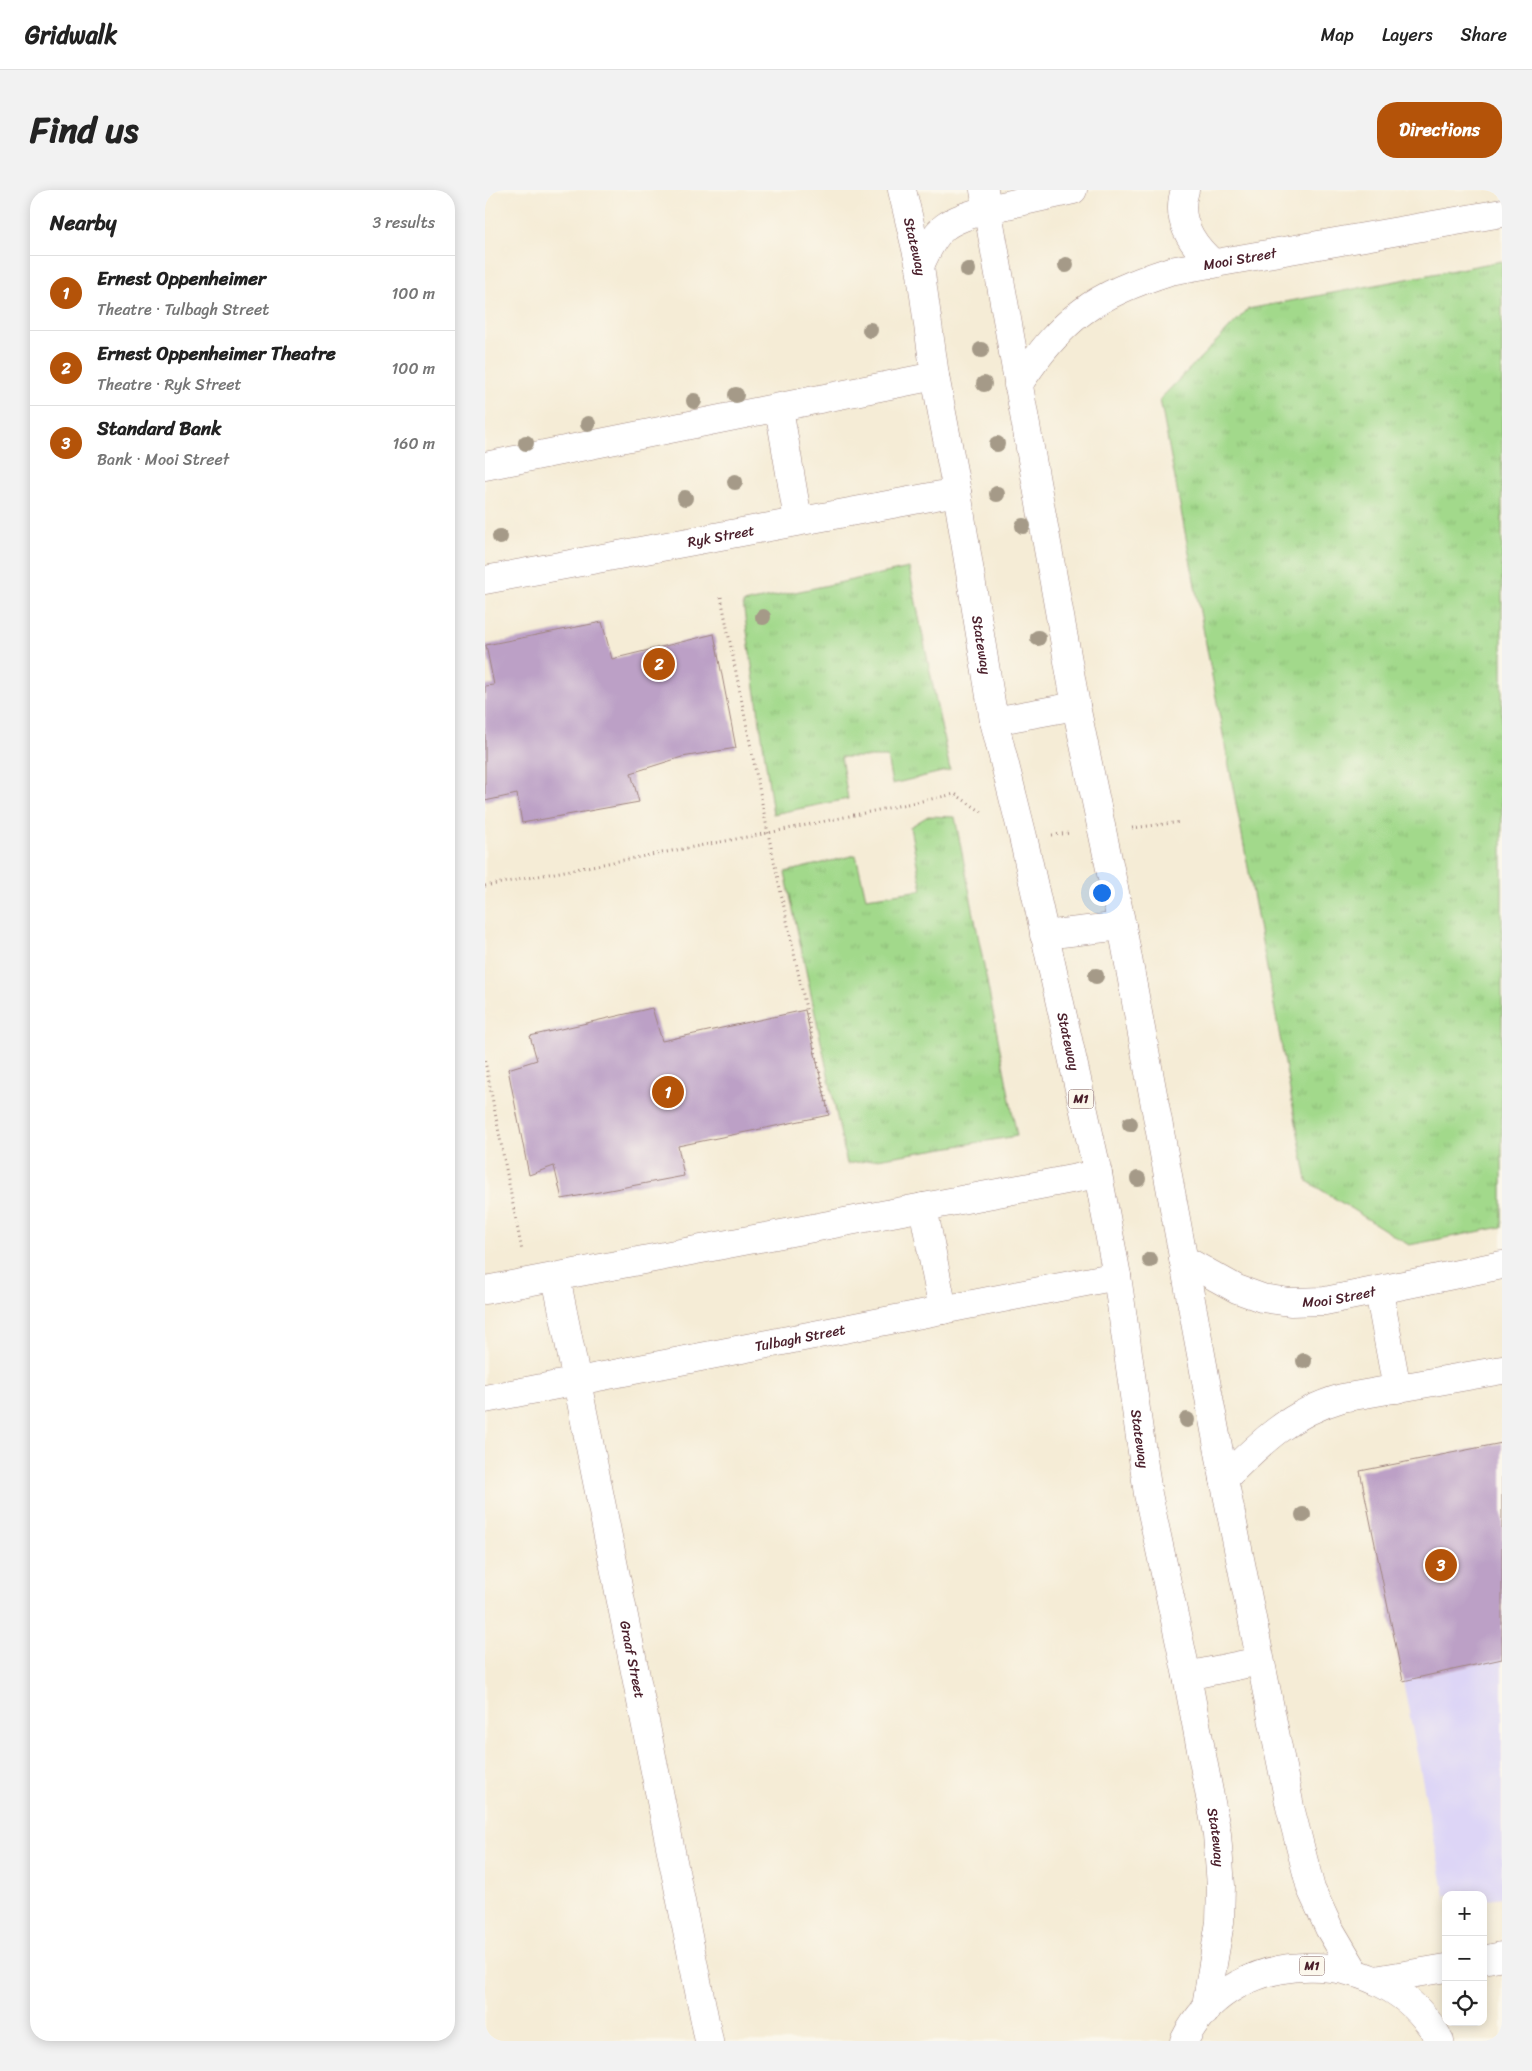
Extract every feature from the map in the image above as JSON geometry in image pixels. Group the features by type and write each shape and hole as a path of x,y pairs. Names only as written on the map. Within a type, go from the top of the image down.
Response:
{"main road":[{"name":"Stateway","path":"902,190 920,266 935,376 957,492 994,721 1023,837 1098,1174 1117,1276 1148,1494 1187,1676 1217,1834 1221,1886 1220,1922 1205,2012"},
{"path":"920,266 932,238 946,225 987,200 1073,190"},
{"path":"1185,190 1182,216 1188,235 1199,251 1214,264"},
{"name":"M1","path":"987,200 1018,385 1077,706 1122,926 1224,1479 1301,1857 1311,1889 1329,1928 1365,1976"},
{"name":"Mooi Street","path":"1018,385 1042,349 1064,326 1089,306 1131,284 1170,272 1502,213"},
{"path":"485,466 935,376"},
{"path":"779,408 798,520"},
{"name":"Ryk Street","path":"485,580 798,520 957,492"},
{"path":"994,721 1077,706"},
{"path":"1044,935 1122,926"},
{"path":"485,1290 1098,1174"},
{"path":"923,1207 943,1310"},
{"name":"Mooi Street","path":"1183,1259 1237,1289 1262,1298 1290,1302 1325,1301 1502,1266"},
{"name":"Tulbagh Street","path":"485,1399 1117,1276"},
{"name":"Graaf Street","path":"556,1277 709,2041"},
{"path":"1379,1291 1397,1389"},
{"path":"1224,1479 1257,1446 1299,1414 1320,1404 1342,1398 1502,1370"},
{"path":"1187,1676 1261,1661"},
{"path":"1487,1959 1502,1956"},
{"name":"M1","path":"1184,2041 1205,2012 1225,1994 1248,1980 1274,1970 1301,1966 1328,1966 1365,1976 1399,1994 1420,2013 1440,2041"},
{"path":"1365,1976 1442,1968"}],"path":[{"path":"721,597 768,833 829,1115"},
{"path":"485,886 768,833 955,794 1023,837 1181,822"},
{"path":"485,1061 529,1282"}],"shaded area":[{"path":"1502,1659 1502,1897 1487,1899 1487,1891 1444,1891 1403,1681"}],"green space":[{"path":"1502,261 1502,1227 1409,1245 1307,1181 1160,399 1248,309"},
{"path":"909,568 950,770 892,784 887,757 841,757 848,799 773,814 743,603"},
{"path":"928,816 955,817 1017,1136 847,1164 785,872 856,855 866,898 922,890 910,827"}],"building":[{"path":"602,622 612,659 714,634 736,748 682,757 631,773 639,802 522,823 517,794 485,801 485,686 494,685 486,645"},
{"path":"652,1008 662,1041 805,1010 829,1115 678,1146 684,1176 562,1199 554,1166 529,1175 508,1069 537,1060 530,1036"},
{"path":"1502,1443 1502,1659 1403,1681 1360,1471"}],"place":[{"name":"Ernest Oppenheimer Theatre","path":"659,664"},
{"name":"Ernest Oppenheimer","path":"668,1092"},
{"name":"Standard Bank","path":"1441,1565"}]}
